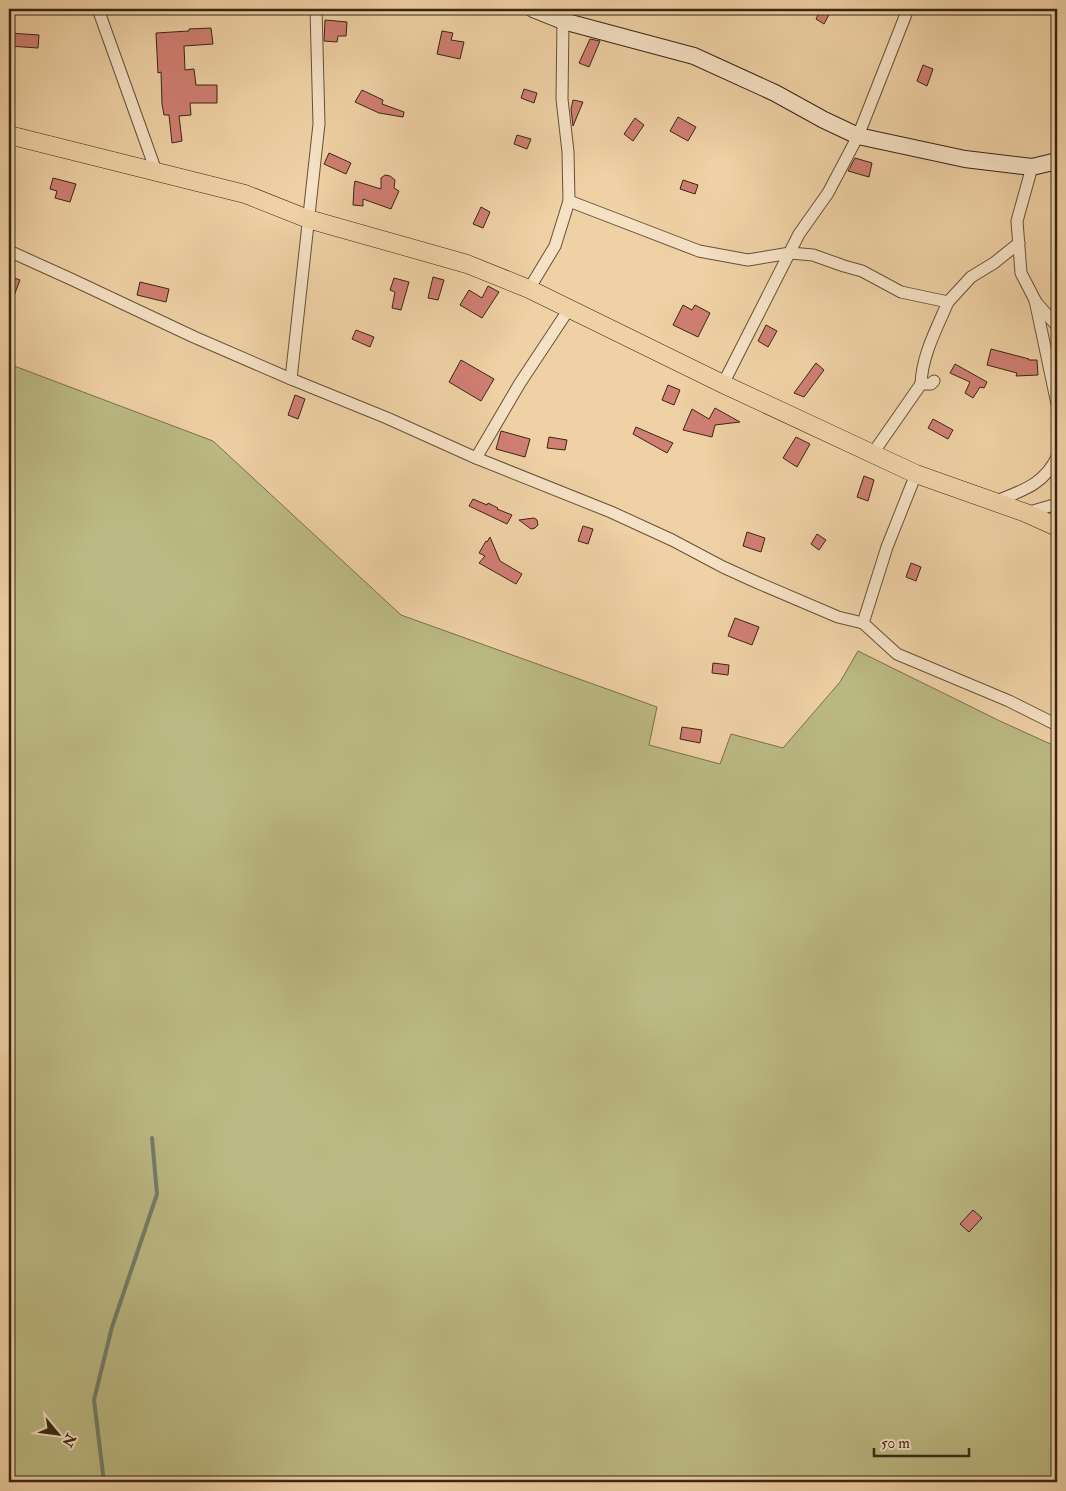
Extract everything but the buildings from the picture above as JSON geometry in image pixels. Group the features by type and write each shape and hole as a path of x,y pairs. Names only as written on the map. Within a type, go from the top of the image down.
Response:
{"main road":[{"path":"9,135 245,194 308,219 467,264 529,289 724,384 916,474 1026,513 1057,527"}],"street":[{"path":"98,9 156,171"},
{"path":"291,379 319,124 316,9"},
{"path":"534,9 563,21 694,56 775,93 858,136 965,159 1032,167 1057,161"},
{"path":"724,384 799,234 828,193 858,136 908,9"},
{"path":"529,289 554,246 568,201 568,152 562,99 563,21"},
{"path":"1032,167 1017,222 1020,274 1034,300 1057,326"},
{"path":"568,201 699,251 748,260 790,253 813,255 862,271 901,292 948,302"},
{"path":"873,454 920,384 921,373 930,343 948,302 971,277 994,263 1019,243"},
{"path":"9,251 194,337 387,418 476,458 611,512 672,540 723,567 838,617 863,623 897,654 1010,701 1057,725"},
{"path":"1034,300 1057,404"},
{"path":"476,458 520,383 569,309"},
{"path":"920,384 931,384 934,381"},
{"path":"994,502 1031,487 1051,470 1057,457"},
{"path":"863,623 886,547 916,474"},
{"path":"1026,513 1057,504"}],"shaded area":[{"path":"9,364 213,441 401,615 657,707 649,745 720,764 731,734 783,748 840,682 858,651 1057,747 1057,1482 9,1482"}],"waterway":[{"path":"104,1482 94,1400 112,1327 157,1194 152,1138"}]}
